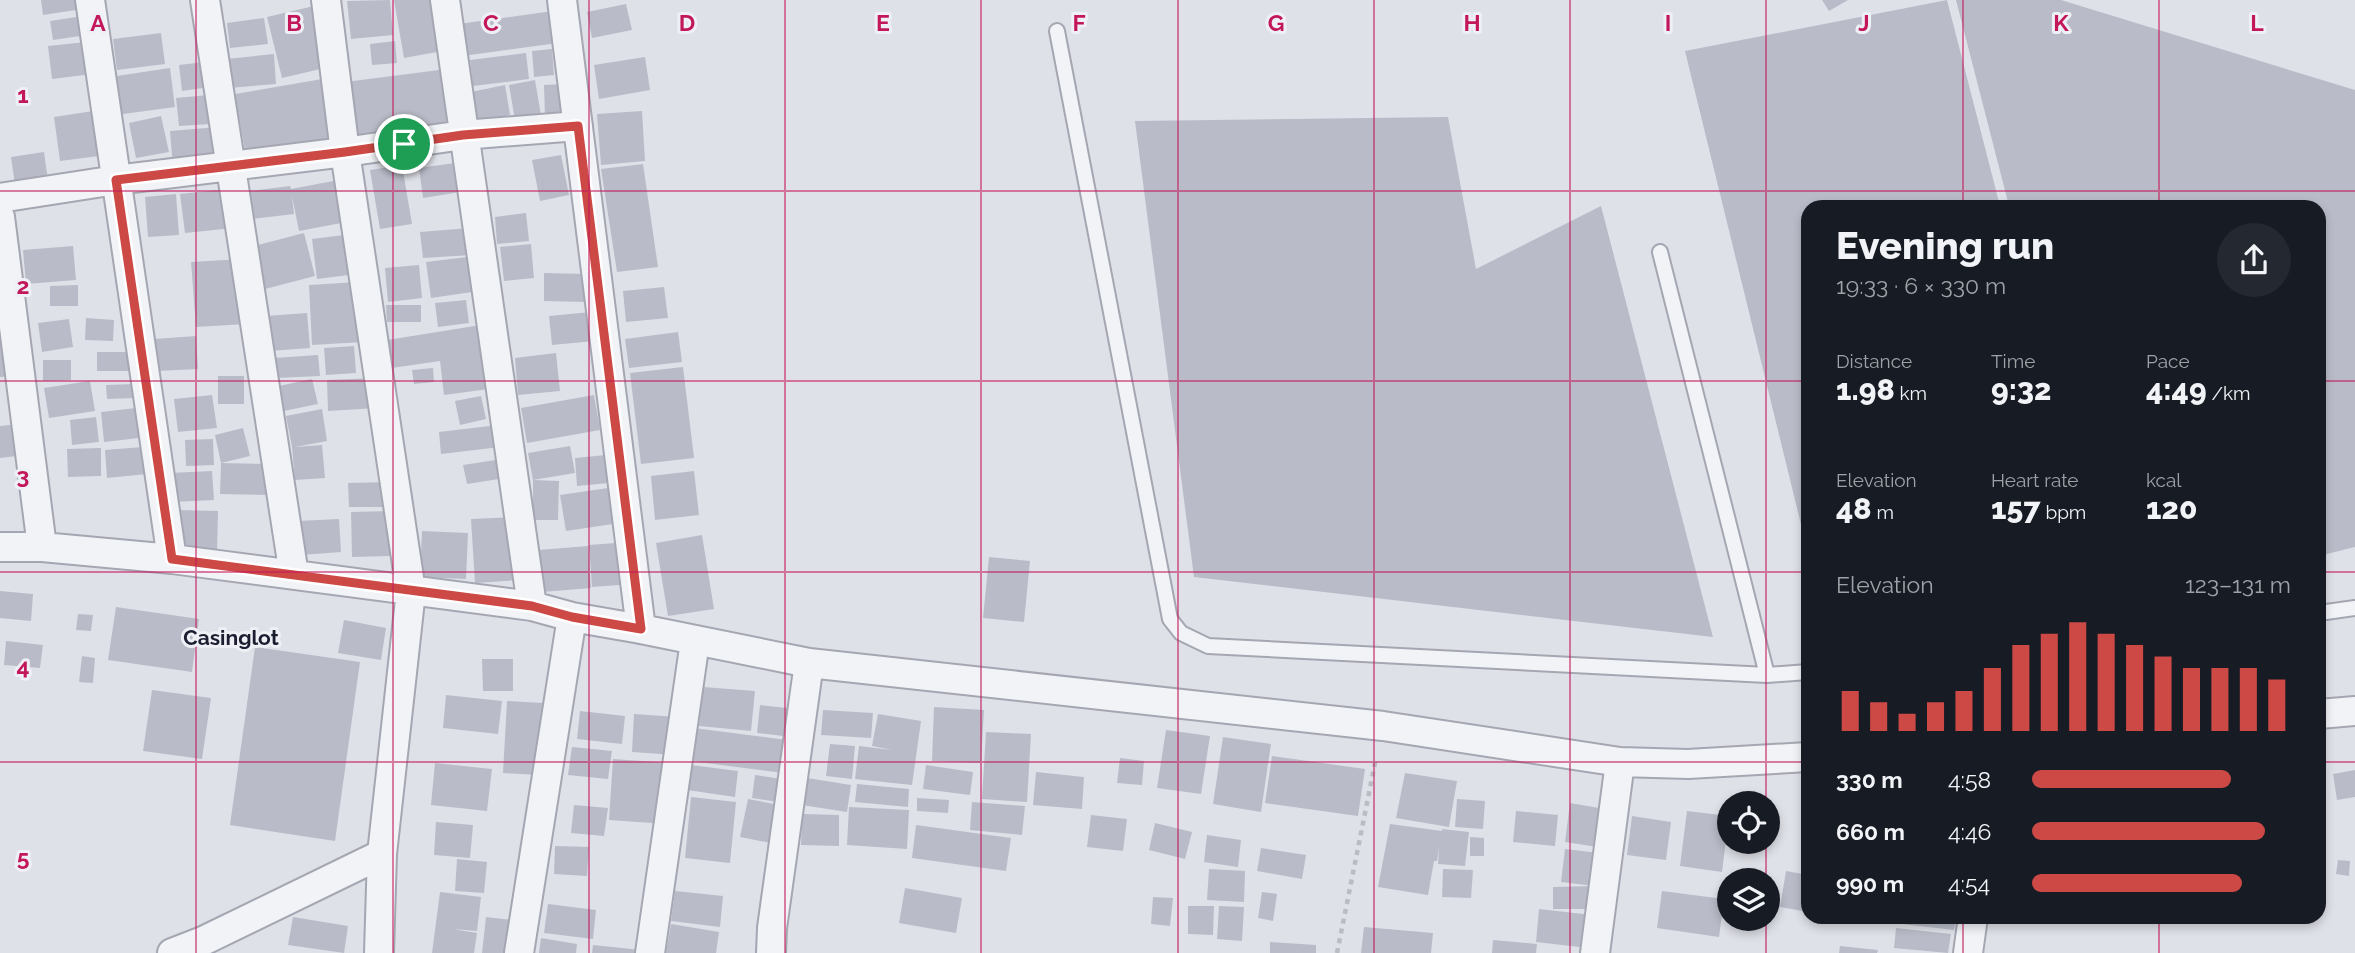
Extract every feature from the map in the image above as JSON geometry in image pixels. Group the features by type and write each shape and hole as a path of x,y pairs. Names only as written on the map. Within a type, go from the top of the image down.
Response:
{"street":[{"path":"90,0 172,559"},
{"path":"205,0 294,575"},
{"path":"326,0 345,152 411,591 382,854 379,953"},
{"path":"444,0 532,606"},
{"path":"562,0 641,629"},
{"path":"0,198 116,180 463,135 578,126"},
{"path":"0,217 42,547"},
{"path":"0,547 42,547 172,559 532,606 572,617 809,663 1383,726 1620,762 1688,764 1801,757"},
{"path":"519,953 572,617"},
{"path":"650,953 695,641"},
{"path":"771,953 772,928 809,663"},
{"path":"2326,713 2355,711"},
{"path":"1595,953 1620,762"},
{"path":"172,953 202,942 382,854"},
{"path":"1968,953 1972,924"}],"lane":[{"path":"1057,31 1170,619 1181,633 1208,646 1767,675 1801,673"},
{"path":"1660,252 1767,675"},
{"path":"2326,612 2355,608"}],"path":[{"path":"1337,953 1383,726"}],"building":[{"path":"41,0 88,0 89,8 43,15"},
{"path":"390,0 393,35 351,39 347,1"},
{"path":"394,0 440,0 448,50 404,58"},
{"path":"1822,0 1848,0 1829,11"},
{"path":"1947,0 1998,200 1801,200 1801,525 1685,51"},
{"path":"1956,0 2061,0 2355,90 2355,547 2326,554 2326,200 2007,200"},
{"path":"626,4 632,30 592,38 587,12"},
{"path":"314,6 329,67 282,78 267,17"},
{"path":"553,11 558,43 455,57 451,25"},
{"path":"83,16 87,35 53,40 50,21"},
{"path":"264,18 268,44 230,48 227,23"},
{"path":"161,33 165,64 117,70 113,39"},
{"path":"96,41 100,73 52,79 48,46"},
{"path":"395,41 397,63 372,65 370,44"},
{"path":"552,49 554,75 534,77 532,51"},
{"path":"526,53 529,79 473,86 470,60"},
{"path":"274,54 276,84 229,88 226,59"},
{"path":"645,57 650,90 599,99 594,65"},
{"path":"213,61 217,86 182,91 179,65"},
{"path":"170,68 175,107 116,115 110,77"},
{"path":"447,69 455,127 352,140 345,82"},
{"path":"322,79 333,141 246,157 235,94"},
{"path":"535,80 541,115 515,120 509,85"},
{"path":"566,84 567,116 545,117 544,85"},
{"path":"505,85 510,115 466,123 461,94"},
{"path":"209,95 211,124 179,126 176,98"},
{"path":"93,111 99,156 60,161 54,117"},
{"path":"642,111 645,161 601,165 597,114"},
{"path":"161,116 169,152 136,158 129,123"},
{"path":"1448,117 1476,269 1601,206 1713,637 1194,577 1135,121"},
{"path":"218,127 222,163 173,167 170,131"},
{"path":"44,152 48,180 15,185 11,157"},
{"path":"561,155 569,195 540,201 532,160"},
{"path":"462,162 467,191 423,198 419,168"},
{"path":"643,164 658,267 617,272 601,169"},
{"path":"402,165 412,224 380,229 370,170"},
{"path":"344,179 352,221 299,231 292,196 294,214 244,220 241,192 290,186 291,189"},
{"path":"228,189 233,228 185,233 180,194"},
{"path":"176,194 179,235 148,237 145,197"},
{"path":"526,213 529,241 497,244 495,217"},
{"path":"470,228 472,255 423,258 420,232"},
{"path":"304,233 315,276 265,289 254,246"},
{"path":"352,234 357,274 317,279 312,239"},
{"path":"531,244 534,278 504,281 500,247"},
{"path":"73,246 76,280 26,284 23,250"},
{"path":"467,257 472,292 431,298 426,262"},
{"path":"242,259 247,324 196,327 191,262"},
{"path":"419,265 422,298 388,302 385,268"},
{"path":"544,273 587,274 586,302 544,301"},
{"path":"358,282 363,342 312,345 309,285"},
{"path":"78,285 78,306 50,306 50,286"},
{"path":"664,287 668,318 626,322 623,291"},
{"path":"466,300 469,323 438,327 435,303"},
{"path":"386,305 421,305 421,322 387,322"},
{"path":"591,312 594,341 552,345 549,316"},
{"path":"307,313 310,348 269,351 266,316"},
{"path":"86,318 114,320 113,341 85,340"},
{"path":"69,319 73,347 42,352 38,323"},
{"path":"487,324 496,388 444,395 440,361 385,369 381,341"},
{"path":"678,332 682,362 629,368 625,339"},
{"path":"13,336 15,376 0,377 0,337"},
{"path":"196,336 198,369 156,371 154,339"},
{"path":"354,346 356,373 326,375 324,348"},
{"path":"97,352 138,352 138,371 97,371"},
{"path":"556,353 560,391 518,395 515,358"},
{"path":"318,355 320,376 276,378 274,358"},
{"path":"43,360 71,360 71,380 43,381"},
{"path":"683,367 694,458 641,464 630,373"},
{"path":"433,368 434,382 414,384 412,370"},
{"path":"218,376 244,376 244,404 218,404"},
{"path":"376,378 377,408 328,411 327,380"},
{"path":"312,379 318,404 279,412 274,387"},
{"path":"90,381 95,411 49,418 44,388"},
{"path":"135,384 135,398 107,399 106,385"},
{"path":"212,395 217,428 178,432 174,399"},
{"path":"594,395 600,430 527,443 521,408"},
{"path":"481,396 486,419 460,425 455,401"},
{"path":"145,407 148,437 104,442 101,412"},
{"path":"322,409 327,441 295,447 322,445 325,478 295,480 286,416"},
{"path":"96,417 99,442 72,445 70,420"},
{"path":"21,424 25,455 0,458 0,426"},
{"path":"498,425 500,447 441,454 439,432"},
{"path":"243,428 250,456 221,463 215,435"},
{"path":"213,439 214,465 186,466 185,440"},
{"path":"155,446 157,473 107,478 105,450"},
{"path":"570,446 575,473 533,480 528,453"},
{"path":"101,448 101,476 68,477 67,449"},
{"path":"606,455 609,483 577,486 575,458"},
{"path":"502,459 505,478 467,484 463,465"},
{"path":"221,463 272,464 272,495 220,494"},
{"path":"212,471 214,500 172,502 170,473"},
{"path":"694,471 699,515 655,520 651,476"},
{"path":"533,480 559,481 558,520 533,520"},
{"path":"389,482 389,507 349,507 348,483"},
{"path":"608,488 613,524 566,531 560,495"},
{"path":"176,510 218,511 217,555 174,554"},
{"path":"390,511 391,556 352,557 351,512"},
{"path":"517,517 521,580 475,583 471,519"},
{"path":"339,519 341,552 301,555 298,521"},
{"path":"422,531 468,533 466,579 420,577"},
{"path":"702,535 714,609 668,616 656,543"},
{"path":"629,542 632,584 592,587 589,545"},
{"path":"588,546 591,588 542,592 538,550"},
{"path":"989,557 1030,561 1024,622 983,618"},
{"path":"0,591 33,594 31,621 0,618"},
{"path":"116,607 199,619 192,672 108,660"},
{"path":"78,614 93,615 91,631 76,630"},
{"path":"344,620 386,628 381,660 338,653"},
{"path":"6,641 43,645 40,668 4,665"},
{"path":"255,647 360,662 335,841 230,825"},
{"path":"82,656 95,658 93,683 79,682"},
{"path":"482,659 513,659 513,691 483,691"},
{"path":"703,687 755,691 751,731 699,726"},
{"path":"152,690 211,698 202,759 143,751"},
{"path":"446,695 502,701 498,734 443,728"},
{"path":"507,701 543,703 539,775 503,773"},
{"path":"760,705 795,709 792,737 757,733"},
{"path":"934,707 984,710 981,763 932,761"},
{"path":"823,710 873,713 871,738 821,735"},
{"path":"580,711 625,716 622,744 577,739"},
{"path":"634,714 677,717 675,755 632,752"},
{"path":"878,714 921,721 912,785 855,779 859,746 892,750 872,746"},
{"path":"686,727 795,741 791,774 682,760"},
{"path":"1166,730 1210,736 1201,794 1157,788"},
{"path":"986,732 1031,734 1027,802 982,799"},
{"path":"1223,737 1271,744 1261,812 1213,804"},
{"path":"830,744 855,746 852,779 826,776"},
{"path":"572,747 612,751 608,779 568,775"},
{"path":"1272,756 1365,769 1358,816 1265,803"},
{"path":"1120,758 1144,761 1142,785 1117,783"},
{"path":"613,759 671,763 666,824 609,820"},
{"path":"435,763 492,769 487,811 431,805"},
{"path":"691,765 738,771 735,797 687,790"},
{"path":"926,765 973,772 970,795 923,789"},
{"path":"2355,770 2355,797 2337,800 2333,774"},
{"path":"1036,772 1084,777 1082,809 1033,805"},
{"path":"1405,773 1457,781 1449,827 1396,818"},
{"path":"755,775 788,780 785,803 752,798"},
{"path":"807,778 851,785 847,812 802,805"},
{"path":"857,784 909,789 908,807 855,802"},
{"path":"691,797 736,802 730,863 685,858"},
{"path":"917,798 949,800 948,813 917,811"},
{"path":"748,799 785,806 776,844 740,837"},
{"path":"1457,799 1485,801 1483,829 1455,827"},
{"path":"972,802 1025,806 1022,835 970,830"},
{"path":"1570,803 1611,810 1604,848 1565,842"},
{"path":"574,805 608,808 604,836 571,833"},
{"path":"849,807 909,810 907,849 847,845"},
{"path":"1516,811 1558,815 1555,846 1513,842"},
{"path":"1687,811 1717,815 1717,854 1724,854 1722,868 1717,868 1717,871 1680,866"},
{"path":"802,814 839,815 839,846 801,845"},
{"path":"1091,815 1127,819 1123,851 1087,847"},
{"path":"1632,816 1671,822 1666,860 1627,855"},
{"path":"436,822 473,825 470,858 434,855"},
{"path":"1155,823 1192,832 1185,859 1149,850"},
{"path":"1390,824 1469,832 1465,866 1438,864 1439,847 1428,895 1378,887"},
{"path":"916,825 1011,838 1006,871 912,858"},
{"path":"1207,835 1241,840 1238,867 1204,862"},
{"path":"1470,837 1484,838 1484,856 1470,856"},
{"path":"555,846 589,847 587,876 554,874"},
{"path":"1261,848 1306,855 1302,879 1257,871"},
{"path":"1565,849 1599,853 1595,886 1561,882"},
{"path":"457,859 487,862 484,893 455,891"},
{"path":"2338,860 2350,861 2349,876 2336,874"},
{"path":"1209,869 1245,871 1244,902 1207,900"},
{"path":"1443,869 1473,870 1471,898 1442,897"},
{"path":"1786,871 1801,874 1801,911 1780,907"},
{"path":"1595,886 1595,909 1553,909 1553,887"},
{"path":"905,888 962,898 956,933 899,923"},
{"path":"675,891 723,896 720,927 671,921"},
{"path":"1662,891 1717,898 1719,937 1657,928"},
{"path":"440,892 481,897 477,931 453,929 477,933 474,953 432,953"},
{"path":"1262,892 1277,894 1273,921 1258,918"},
{"path":"1153,897 1173,898 1170,926 1151,924"},
{"path":"548,904 596,910 593,939 544,933"},
{"path":"1188,906 1214,906 1213,935 1188,934"},
{"path":"1219,906 1244,907 1242,941 1217,939"},
{"path":"1539,909 1592,915 1588,948 1536,942"},
{"path":"293,917 348,926 344,953 288,945"},
{"path":"486,917 521,921 517,953 482,953"},
{"path":"671,924 719,932 716,953 666,953"},
{"path":"1902,924 1955,924 1954,930"},
{"path":"1364,927 1433,933 1431,953 1361,953"},
{"path":"1896,928 1951,934 1948,953 1894,948"},
{"path":"541,938 577,944 576,953 539,953"},
{"path":"1493,940 1537,944 1536,953 1492,953"},
{"path":"1270,942 1316,945 1316,953 1270,953"},
{"path":"593,945 641,950 641,953 592,953"},
{"path":"1840,946 1878,950 1877,953 1839,953"}],"district":[{"name":"Casinglot","path":"231,638"}],"route":[{"path":"578,126 641,629 572,617 532,606 172,559 116,180 404,144 463,135 578,126"}]}
